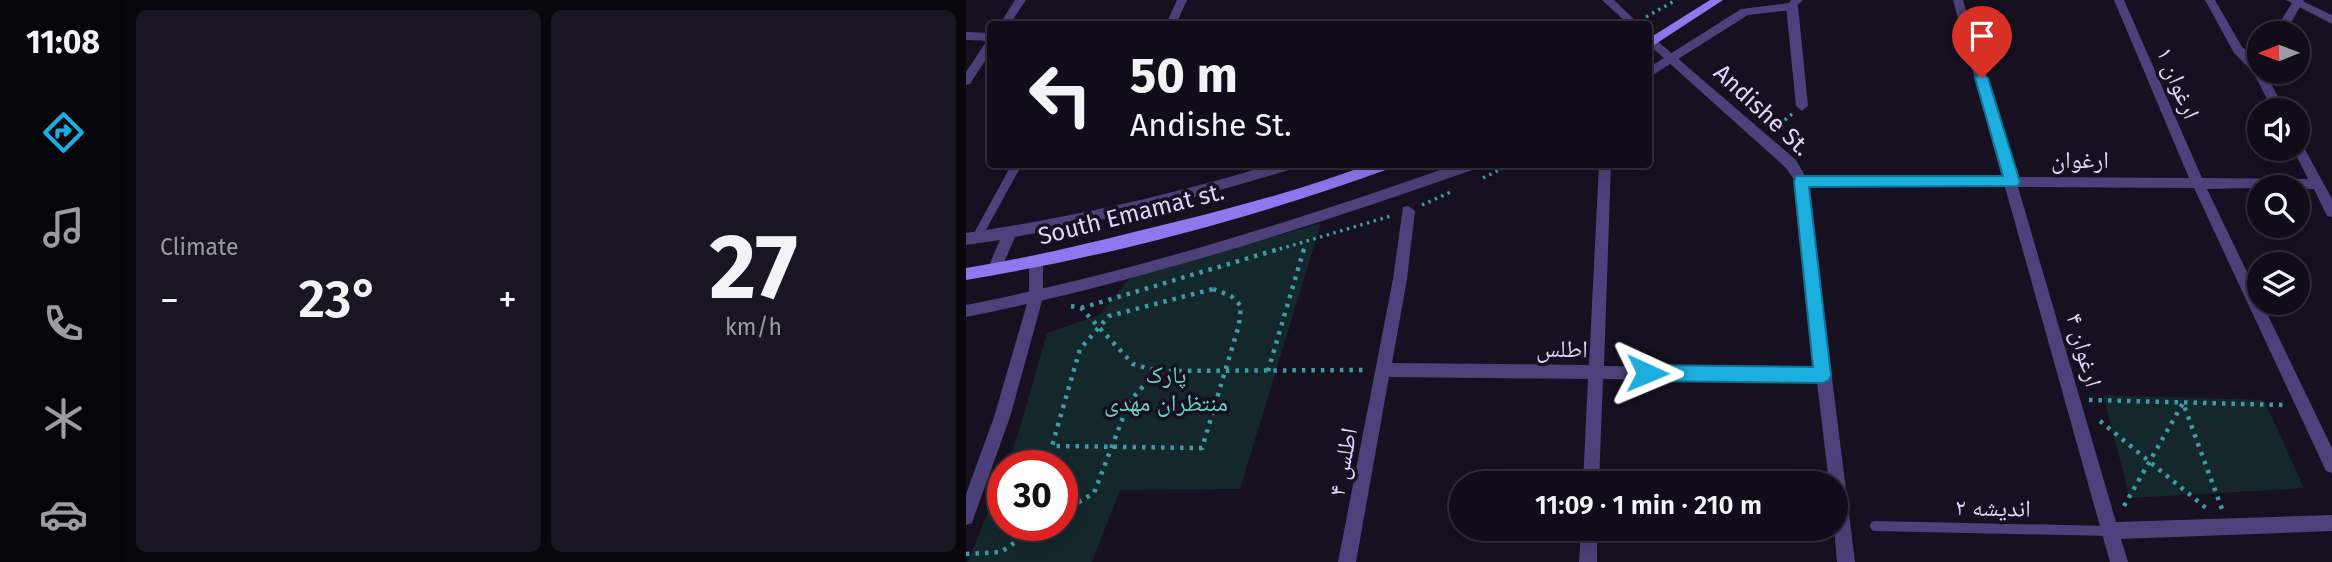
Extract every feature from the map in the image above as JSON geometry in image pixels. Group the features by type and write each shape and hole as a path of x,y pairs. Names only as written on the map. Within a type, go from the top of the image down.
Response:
{"main road":[{"path":"1652,40 1718,0"},
{"name":"South Emamat st.","path":"966,274 1036,262 1205,221 1335,183 1375,168"}],"street":[{"path":"1007,21 1021,0"},
{"path":"1172,21 1182,0"},
{"path":"1607,0 1639,21"},
{"name":"ارغوان ۴","path":"1958,0 2075,400 2119,562"},
{"name":"ارغوان ۱","path":"2119,0 2198,183 2332,465"},
{"path":"2210,0 2238,50 2247,58"},
{"path":"2285,21 2296,1 2332,20"},
{"path":"1652,72 1745,12 1795,3 1802,106"},
{"path":"966,36 987,37"},
{"name":"Andishe St.","path":"1652,43 1791,164 1801,181 1846,562"},
{"path":"966,81 987,50"},
{"path":"2305,161 2332,212"},
{"path":"971,238 1066,223 1203,191 1279,168"},
{"path":"966,311 1036,297 1328,215 1462,168"},
{"path":"1592,471 1605,168"},
{"name":"ارغوان","path":"1801,181 2317,184"},
{"name":"اطلس ۴","path":"1347,562 1400,279 1408,211"},
{"path":"994,270 1010,233"},
{"path":"966,517 1002,417 1036,297 1036,262"},
{"name":"اطلس","path":"1384,370 1823,375"},
{"path":"2110,531 2332,523"},
{"path":"1588,562 1589,541"}],"lane":[{"path":"971,238 1015,168"},
{"name":"اندیشه ۲","path":"1875,526 2110,531"}],"path":[{"path":"1639,21 1676,0"},
{"path":"1763,139 1802,106"},
{"path":"1268,371 1306,244 1328,215"},
{"path":"1213,289 1231,296 1241,306 1239,325 1224,371 1202,448 1052,446 1080,349 1097,326 1109,316 1213,289"},
{"path":"1036,297 1081,308 1133,364 1157,371 1384,370"},
{"path":"1078,502 1094,493 1129,402 1157,371"},
{"path":"2075,400 2304,405"},
{"path":"2075,400 2228,527"},
{"path":"2110,531 2183,403"},
{"path":"2183,403 2228,527"},
{"path":"966,554 1001,552 1017,541"}],"green space":[{"name":"پارک منتظران مهدی","path":"1321,223 1240,489 1120,490 1092,562 968,562 987,514 987,541 1078,541 1078,450 1012,450 1047,333 1099,315 1129,279"},
{"path":"2103,395 2264,400 2304,488 2130,498"}],"route":[{"path":"1647,373 1823,375 1801,181 2012,182 1982,78"}]}
